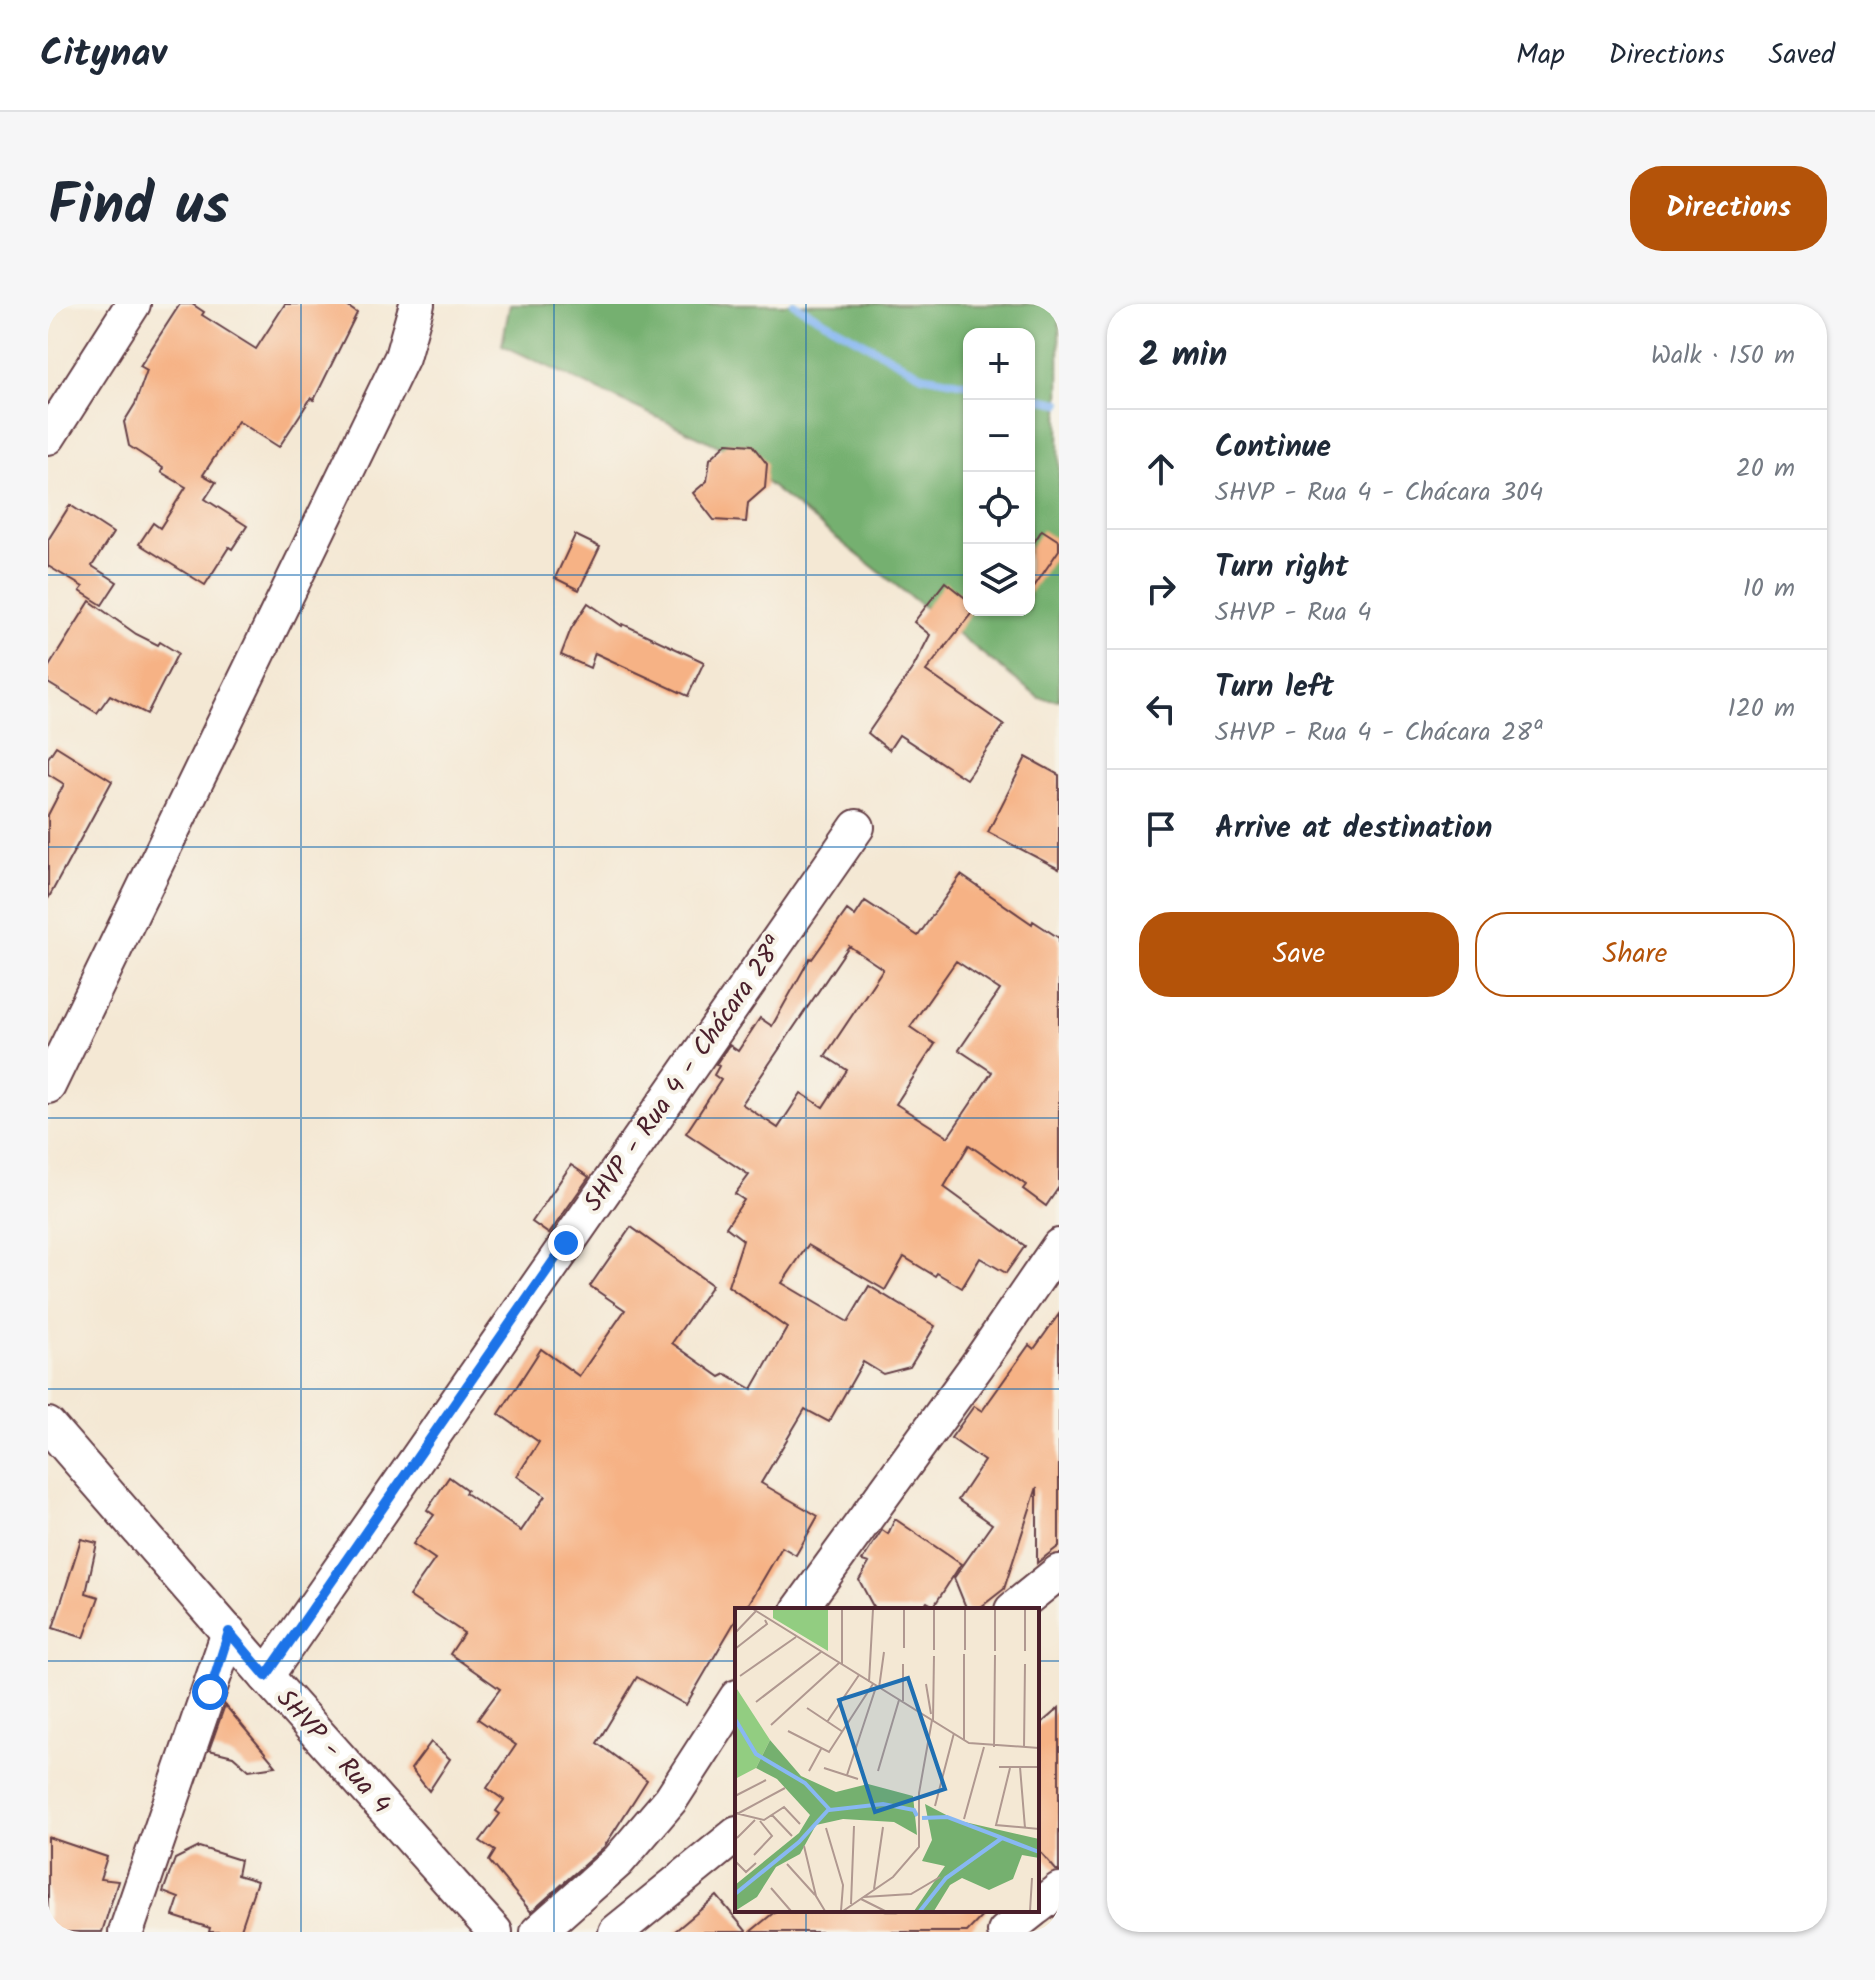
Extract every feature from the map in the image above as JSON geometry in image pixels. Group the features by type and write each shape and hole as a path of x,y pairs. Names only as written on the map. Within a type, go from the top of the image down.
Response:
{"street":[{"path":"48,437 133,304"},
{"path":"48,1086 402,357 417,304"},
{"name":"SHVP - Rua 4 - Chácara 28ª","path":"266,1676 857,827"},
{"path":"800,1608 978,1364 1059,1246"},
{"name":"SHVP - Rua 4","path":"48,1425 486,1928"},
{"path":"1014,1608 1059,1572"},
{"path":"126,1932 229,1632"},
{"path":"538,1932 618,1861 662,1809 735,1700"},
{"path":"616,1932 735,1836"},
{"path":"1039,1906 1059,1890"},
{"path":"1005,1932 1031,1912"}],"green space":[{"path":"510,304 1059,304 1059,700 1039,698 721,447 502,345"}],"building":[{"path":"180,304 192,304 204,312 202,315 256,349 285,304 344,304 357,313 314,400 311,398 279,447 238,421 203,475 216,482 205,499 247,526 232,549 229,547 205,585 139,544 153,523 160,528 186,487 161,472 163,468 129,446 124,422 135,404 147,370 140,366"},
{"path":"727,443 752,445 767,464 765,488 748,503 746,522 714,520 693,493 707,481 710,459"},
{"path":"70,505 113,533 92,566 117,582 102,605 80,591 83,587 48,566 48,540"},
{"path":"1042,530 1059,541 1059,550 1035,585 1035,544"},
{"path":"575,535 600,547 579,590 555,578"},
{"path":"945,582 963,596 963,616 969,616 926,671 1004,725 966,779 899,735 889,750 868,733 914,666 930,635 914,622"},
{"path":"90,601 136,634 158,645 160,642 178,653 147,714 110,695 97,713 48,683 48,668"},
{"path":"588,603 622,626 704,662 688,696 595,653 590,668 561,655 571,629"},
{"path":"56,746 112,781 48,899 48,815 64,784 48,774 48,758"},
{"path":"1026,757 1059,775 1059,869 988,832"},
{"path":"961,875 1032,924 1033,921 1059,938 1059,1187 1046,1206 1023,1189 1026,1185 969,1145 944,1187 1025,1246 1006,1273 980,1258 962,1288 904,1257 885,1290 808,1245 782,1283 848,1322 869,1286 935,1326 910,1367 883,1374 863,1362 829,1422 805,1409 761,1483 818,1516 796,1555 782,1547 747,1607 735,1608 735,1621 686,1705 637,1677 597,1743 647,1780 604,1847 531,1912 489,1861 495,1851 480,1841 500,1814 496,1811 504,1800 487,1788 516,1745 478,1719 500,1689 450,1654 464,1633 409,1596 435,1559 413,1544 434,1515 427,1510 449,1477 467,1490 465,1493 521,1531 545,1496 517,1476 539,1442 499,1414 541,1349 579,1376 625,1310 590,1286 631,1227 712,1285 672,1343 720,1377 726,1374 752,1389 787,1328 728,1286 743,1240 726,1227 744,1200 735,1194 749,1175 686,1133 721,1080 714,1075 719,1066 716,1064 729,1045 738,1051 760,1018 772,1026 810,958 847,910 855,916 865,901 918,936","holes":["849,946 883,969 825,1056 847,1070 823,1107 801,1093 778,1128 742,1104","956,961 1000,990 959,1050 992,1072 948,1137 896,1104 935,1044 910,1027"]},
{"path":"571,1165 589,1177 549,1234 532,1222"},
{"path":"1059,1314 1059,1546 1037,1563 1037,1487 1004,1589 980,1608 966,1608 954,1578 992,1524 958,1500 984,1461 951,1438 974,1406 982,1411 1029,1345 1034,1349"},
{"path":"895,1519 961,1564 934,1606 927,1602 922,1608 874,1608 859,1580 869,1563 862,1561 882,1530 888,1534"},
{"path":"81,1539 97,1543 86,1593 99,1597 84,1638 53,1628"},
{"path":"225,1705 276,1766 249,1770 233,1756 209,1750"},
{"path":"1059,1708 1059,1870 1039,1850 1039,1725"},
{"path":"431,1742 450,1759 429,1791 411,1769"},
{"path":"48,1837 107,1857 100,1879 118,1881 102,1932 48,1932"},
{"path":"199,1847 240,1860 237,1875 257,1881 240,1932 209,1932 210,1928 173,1916 179,1898 163,1892 175,1859"},
{"path":"717,1896 747,1932 674,1932"},
{"path":"775,1912 986,1912 967,1932 750,1932"}],"waterway":[{"path":"794,304 922,375 963,383"},
{"path":"1035,398 1059,403"}],"route":[{"path":"210,1692 229,1632 266,1676 566,1243"}]}
